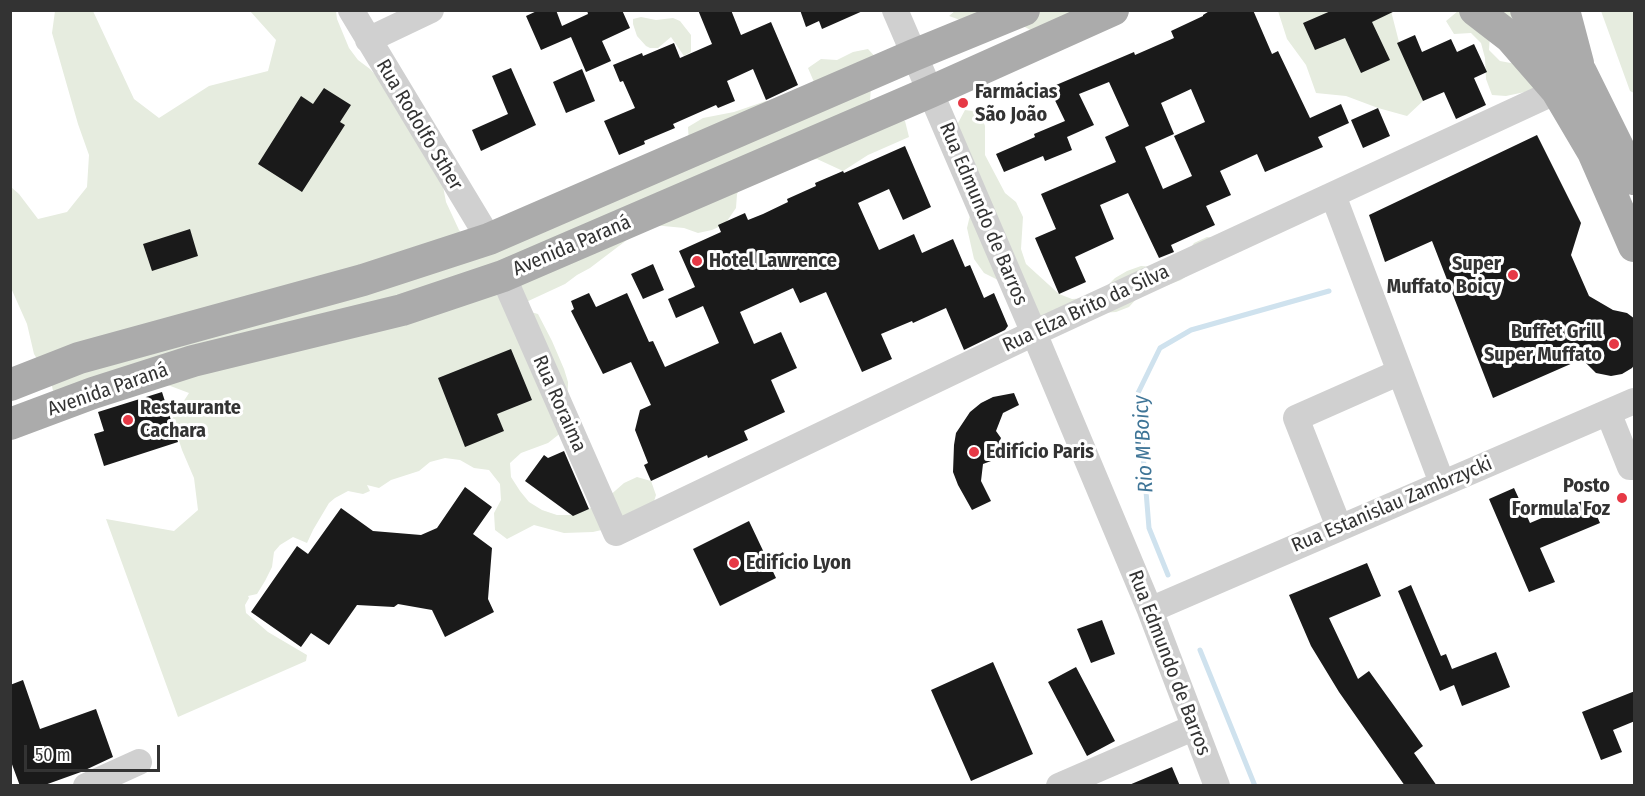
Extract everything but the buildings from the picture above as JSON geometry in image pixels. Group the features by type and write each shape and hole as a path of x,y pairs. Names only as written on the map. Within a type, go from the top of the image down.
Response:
{"main road":[{"name":"Avenida Paraná","path":"10,385 79,358 363,280 489,239 914,55 1024,10"},
{"name":"Avenida Paraná","path":"10,424 93,393 193,361 402,309 503,276 930,92 1113,10"},
{"path":"1475,10 1569,82"},
{"path":"1526,10 1536,19 1569,82 1635,180"},
{"path":"1564,10 1569,82 1593,152 1635,246"}],"street":[{"name":"Rua Rodolfo Sther","path":"351,10 489,239"},
{"path":"368,40 431,10"},
{"name":"Rua Edmundo de Barros","path":"895,10 1150,610 1217,786"},
{"name":"Rua Elza Brito da Silva","path":"616,533 1034,333 1334,195 1569,82"},
{"path":"1334,195 1442,483"},
{"name":"Rua Roraima","path":"503,276 616,533"},
{"path":"1339,527 1296,418 1400,372"},
{"name":"Rua Estanislau Zambrzycki","path":"1150,610 1635,401"},
{"path":"1608,412 1630,467 1635,467"},
{"path":"1059,786 1195,727"},
{"path":"86,786 140,762"}],"shaded area":[{"path":"956,10 1072,10 1076,17 1032,31 1004,15 977,26 949,16"},
{"path":"1389,10 1399,42 1423,101 1407,116 1346,96 1316,93 1306,65 1287,39 1278,11"},
{"path":"55,11 93,11 134,99 159,118 209,86 268,71 276,40 250,11 336,11 349,48 358,60 385,85 442,181 446,202 459,230 471,245 689,144 688,127 703,118 734,112 766,101 774,103 814,82 808,68 821,59 837,60 853,52 868,49 879,61 871,86 870,101 890,122 905,121 909,137 868,155 843,171 817,159 803,161 744,181 737,194 736,208 725,224 698,233 684,228 653,225 640,230 565,284 524,303 523,310 538,314 564,369 568,382 567,415 562,432 548,443 521,453 510,463 511,477 529,502 557,515 572,515 599,505 624,483 637,477 651,481 656,495 651,511 627,524 593,532 564,533 534,525 507,539 495,530 494,513 501,500 500,484 489,470 474,468 460,460 445,458 430,462 419,471 391,480 379,488 367,485 370,491 363,494 348,491 329,503 307,543 293,537 280,545 274,552 272,567 265,581 257,594 248,596 245,605 246,613 268,632 307,655 306,661 178,717 106,519 174,531 198,510 194,478 172,419 189,393 128,370 53,391 51,381 34,354 27,324 11,288 11,187 38,219 67,212 87,187 89,155 52,33"},
{"path":"1458,11 1559,11 1490,34 1489,50 1500,61 1516,64 1539,89 1506,96 1492,95 1486,79 1485,58 1481,43 1471,33 1454,34 1446,21"},
{"path":"1601,11 1634,11 1634,93 1630,91"},
{"path":"641,17 656,20 673,18 680,21 691,35 691,52 684,56 671,37 658,48 646,46 637,36 633,24 633,19"},
{"path":"965,110 980,112 985,126 985,155 1005,193 1016,202 1023,217 1021,249 1026,264 1059,294 1072,299 1087,298 1102,291 1115,278 1127,271 1141,266 1157,267 1185,256 1194,243 1207,237 1222,239 1193,272 1181,280 1139,296 1129,307 1116,312 1041,317 1028,309 998,280 984,273 974,259 967,228 978,181 977,168 957,125"}],"waterway":[{"name":"Rio M'Boicy","path":"1168,575 1149,528 1138,393 1160,348 1191,330 1329,291"},
{"name":"Rio M'Boicy","path":"1200,650 1255,786"}],"place":[{"name":"Farmácias São João","path":"963,103"},
{"name":"Hotel Lawrence","path":"697,261"},
{"name":"Super Muffato Boicy","path":"1513,275"},
{"name":"Buffet Grill Super Muffato","path":"1614,344"},
{"name":"Restaurante Cachara","path":"128,420"},
{"name":"Edifício Paris","path":"974,452"},
{"name":"Posto Formula Foz","path":"1622,498"},
{"name":"Edifício Lyon","path":"734,563"}]}
